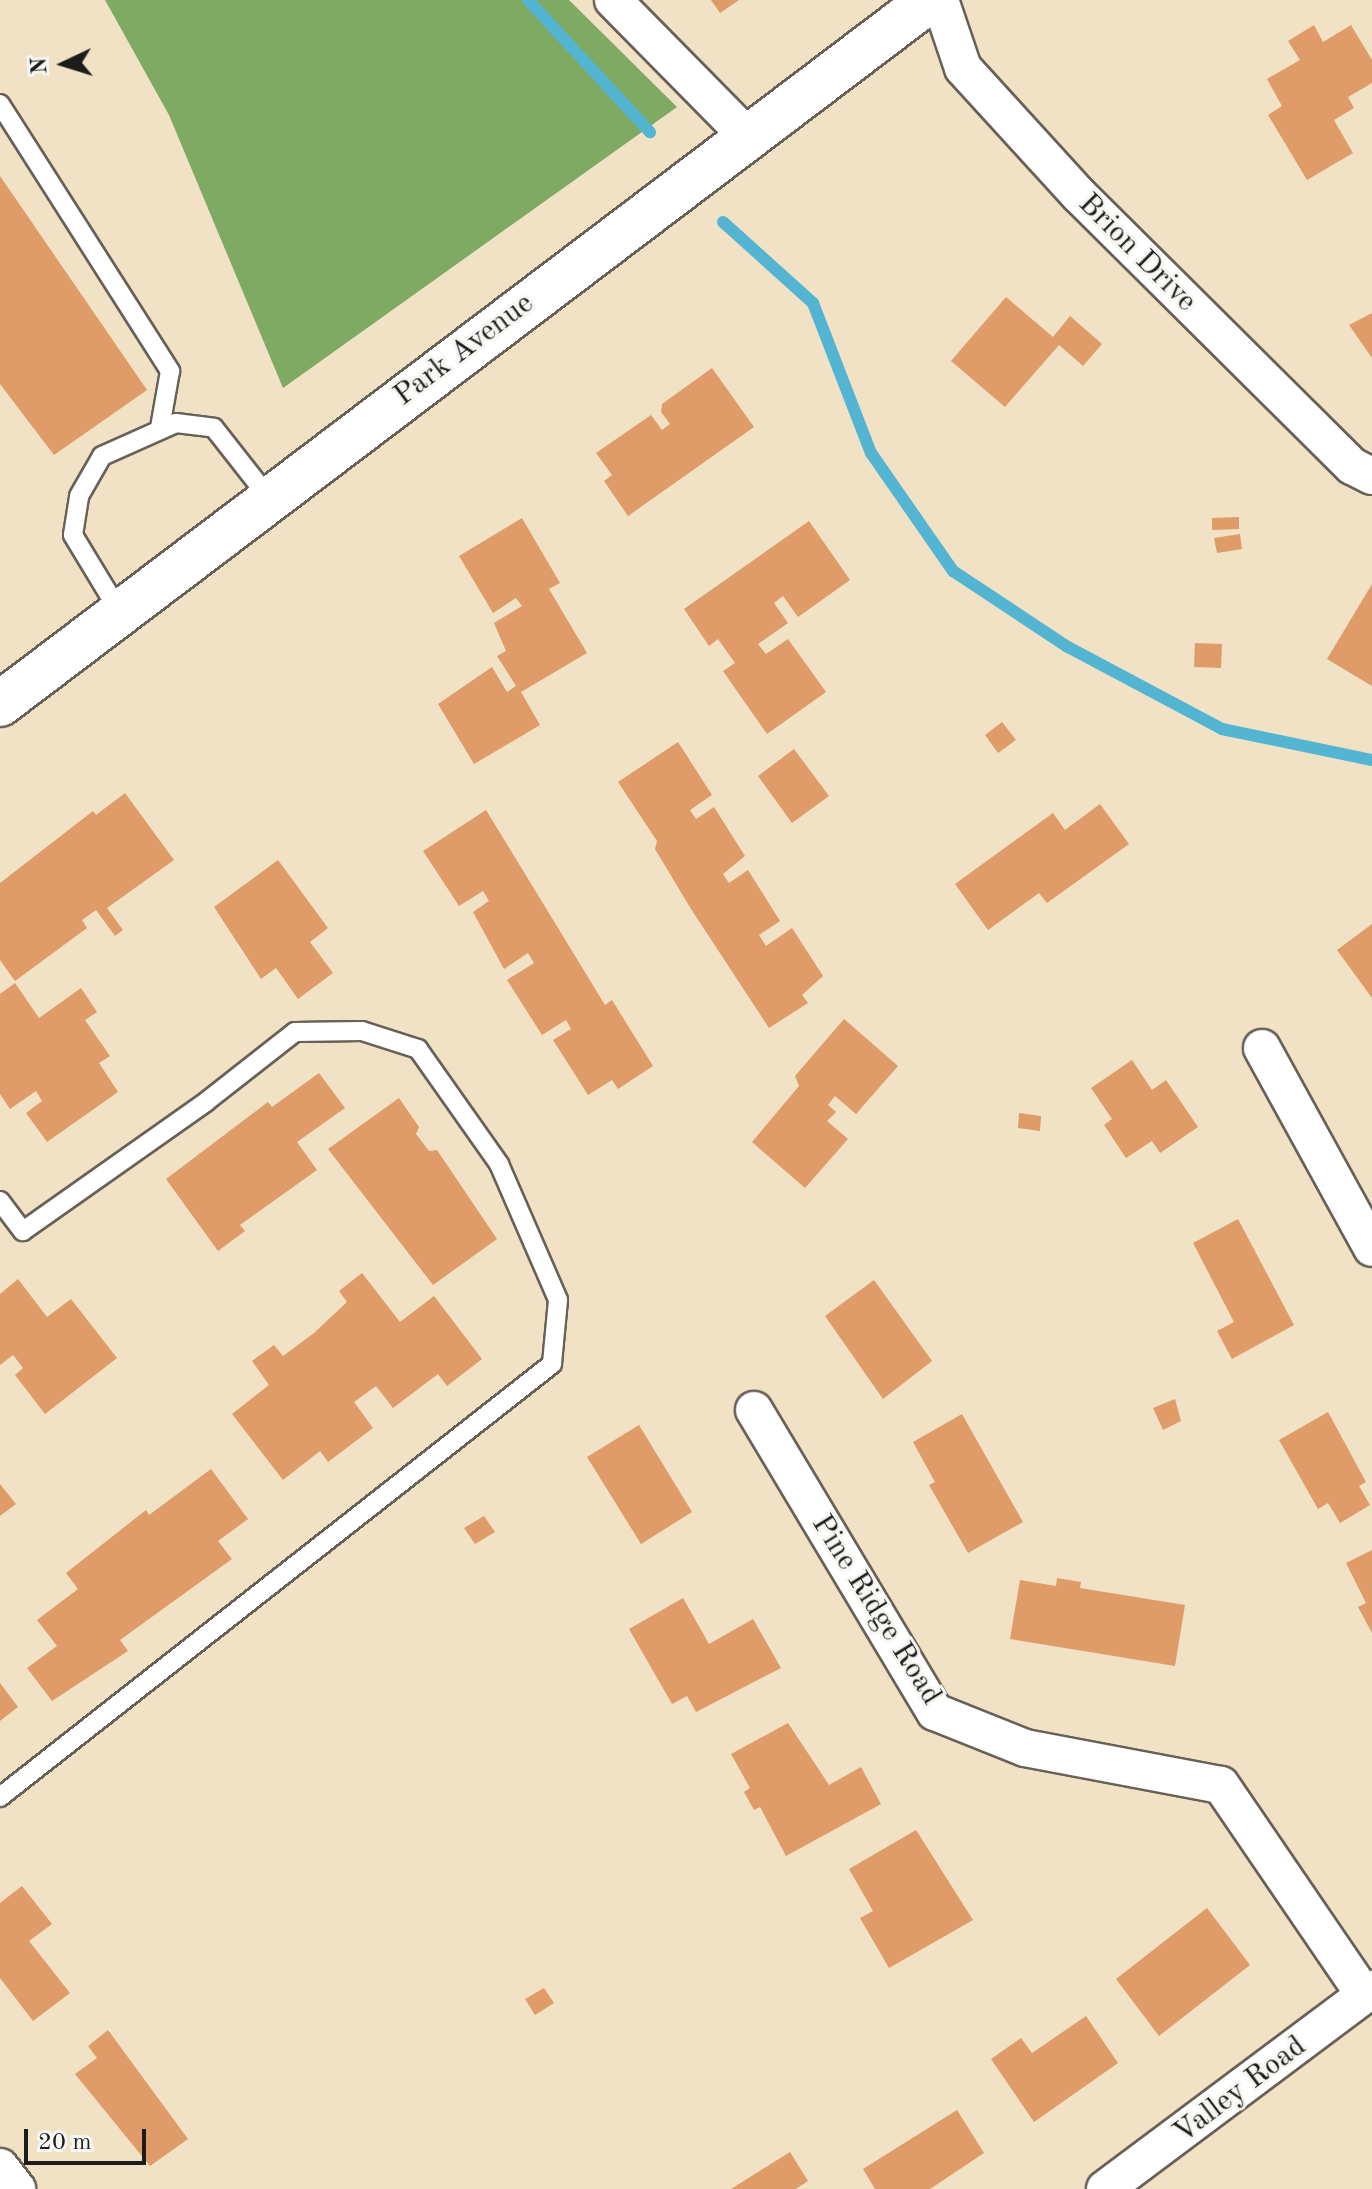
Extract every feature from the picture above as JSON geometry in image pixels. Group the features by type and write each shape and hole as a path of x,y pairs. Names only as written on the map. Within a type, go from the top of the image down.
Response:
{"main road":[{"name":"Park Avenue","path":"0,704 930,0"}],"street":[{"path":"613,0 748,137"},
{"name":"Brion Drive","path":"940,0 963,68 1089,206 1352,466 1372,476"},
{"path":"1262,1048 1372,1248"},
{"name":"Pine Ridge Road","path":"754,1410 935,1712 1025,1748 1221,1785 1368,1992"},
{"name":"Valley Road","path":"1105,2189 1203,2121 1368,1992"},
{"path":"0,2167 17,2189"}],"lane":[{"path":"0,104 170,371 160,428"},
{"path":"119,611 73,535 79,496 102,456 176,423 214,428 269,498"},
{"path":"0,1201 23,1231 207,1101 295,1032 362,1031 418,1049 499,1164 558,1300 552,1364 0,1797"}],"green space":[{"path":"105,0 569,0 677,107 283,388 169,115"}],"building":[{"path":"711,0 739,0 720,13"},
{"path":"1314,25 1323,42 1351,25 1372,60 1372,83 1348,97 1354,108 1334,120 1353,153 1307,180 1268,115 1282,106 1267,79 1300,60 1288,41"},
{"path":"0,176 147,390 54,455 0,384"},
{"path":"1006,297 1053,337 1070,316 1102,344 1083,366 1059,345 1005,407 951,361"},
{"path":"1372,313 1372,358 1349,325"},
{"path":"712,368 754,427 628,516 604,481 612,475 596,453 651,415 662,430 670,424 661,412 662,404"},
{"path":"1239,517 1239,529 1212,530 1212,518"},
{"path":"522,518 560,583 549,589 587,653 521,692 540,725 474,764 438,704 492,667 507,692 516,686 497,656 506,651 494,623 522,606 516,598 493,613 459,556"},
{"path":"809,521 850,580 798,617 783,596 774,603 788,623 758,644 766,654 788,639 826,692 767,734 723,671 735,663 718,639 709,646 684,609"},
{"path":"1240,534 1242,549 1217,553 1214,538"},
{"path":"1372,584 1372,686 1327,659"},
{"path":"1195,643 1222,644 1221,668 1194,667"},
{"path":"1002,722 1016,740 998,753 985,735"},
{"path":"678,742 712,795 690,810 696,819 714,807 745,856 723,874 729,883 748,870 780,921 759,935 766,946 792,928 823,976 802,995 808,1003 769,1028 691,909 655,849 657,841 618,782"},
{"path":"794,749 829,796 792,823 758,776"},
{"path":"125,793 174,860 107,908 123,930 115,936 96,910 82,920 87,928 15,981 0,960 0,883 93,811 96,815"},
{"path":"1100,804 1129,844 1047,903 1039,893 988,930 955,884 1053,813 1065,830"},
{"path":"486,810 605,1005 612,1000 653,1066 618,1089 612,1080 588,1095 553,1040 571,1029 566,1020 542,1035 507,980 534,963 528,953 504,969 473,912 489,901 483,891 459,906 423,851"},
{"path":"278,860 328,928 310,942 333,973 298,999 276,968 261,979 214,907"},
{"path":"1372,924 1372,998 1337,950"},
{"path":"15,983 39,1018 81,988 97,1012 85,1020 110,1056 99,1063 118,1092 47,1142 26,1113 42,1101 36,1091 10,1109 0,1094 0,994"},
{"path":"844,1019 898,1066 856,1114 835,1096 828,1105 836,1112 827,1121 848,1139 805,1188 752,1142 799,1086 795,1076"},
{"path":"1132,1060 1152,1090 1166,1080 1198,1127 1160,1153 1152,1141 1126,1158 1104,1125 1112,1119 1091,1088"},
{"path":"319,1073 345,1108 297,1142 317,1170 240,1225 245,1231 218,1251 166,1179 268,1102 272,1107"},
{"path":"399,1098 419,1127 416,1134 429,1151 437,1150 497,1239 433,1285 328,1149"},
{"path":"1019,1113 1041,1116 1040,1131 1018,1128"},
{"path":"1238,1219 1294,1325 1232,1359 1217,1331 1234,1322 1193,1243"},
{"path":"362,1273 400,1322 434,1296 482,1359 447,1386 438,1374 393,1408 376,1386 354,1402 373,1428 328,1462 320,1451 283,1480 232,1414 269,1385 252,1361 274,1345 283,1356 314,1333 347,1302 339,1291"},
{"path":"18,1279 47,1317 71,1299 117,1358 45,1414 15,1375 23,1368 13,1355 0,1365 0,1294"},
{"path":"874,1280 932,1361 883,1399 825,1316"},
{"path":"1175,1399 1181,1421 1163,1430 1153,1408"},
{"path":"1328,1412 1366,1482 1359,1486 1370,1505 1340,1523 1328,1503 1318,1509 1279,1440"},
{"path":"962,1414 1023,1522 968,1553 929,1485 935,1482 913,1442"},
{"path":"639,1425 692,1512 641,1544 587,1457"},
{"path":"211,1469 248,1519 218,1541 232,1559 120,1640 128,1651 52,1701 27,1668 57,1646 37,1620 78,1589 66,1573 146,1510 149,1515"},
{"path":"0,1484 16,1504 0,1516"},
{"path":"484,1516 495,1532 475,1544 464,1528"},
{"path":"1372,1550 1372,1633 1358,1607 1366,1603 1346,1563"},
{"path":"1057,1578 1081,1582 1080,1588 1185,1605 1175,1666 1010,1639 1020,1580 1056,1586"},
{"path":"683,1598 709,1644 753,1619 781,1668 696,1712 687,1696 672,1704 629,1629"},
{"path":"0,1683 18,1707 0,1721"},
{"path":"788,1723 829,1785 861,1767 881,1804 786,1856 760,1807 754,1810 744,1792 750,1788 731,1754"},
{"path":"916,1830 973,1920 889,1968 860,1918 873,1911 849,1869"},
{"path":"22,1886 52,1924 29,1941 70,1993 33,2021 0,1978 0,1903"},
{"path":"1207,1908 1250,1965 1159,2036 1116,1979"},
{"path":"544,1988 554,2003 535,2015 525,1999"},
{"path":"1086,2016 1118,2063 1034,2122 991,2059 1021,2038 1032,2053"},
{"path":"108,2030 188,2139 150,2166 75,2074 97,2058 88,2046"},
{"path":"957,2110 984,2153 930,2189 875,2189 863,2169"},
{"path":"790,2152 808,2181 796,2189 731,2189"}],"waterway":[{"path":"528,0 650,132"},
{"path":"723,222 813,303 871,453 953,571 1068,647 1222,729 1372,760"}]}
